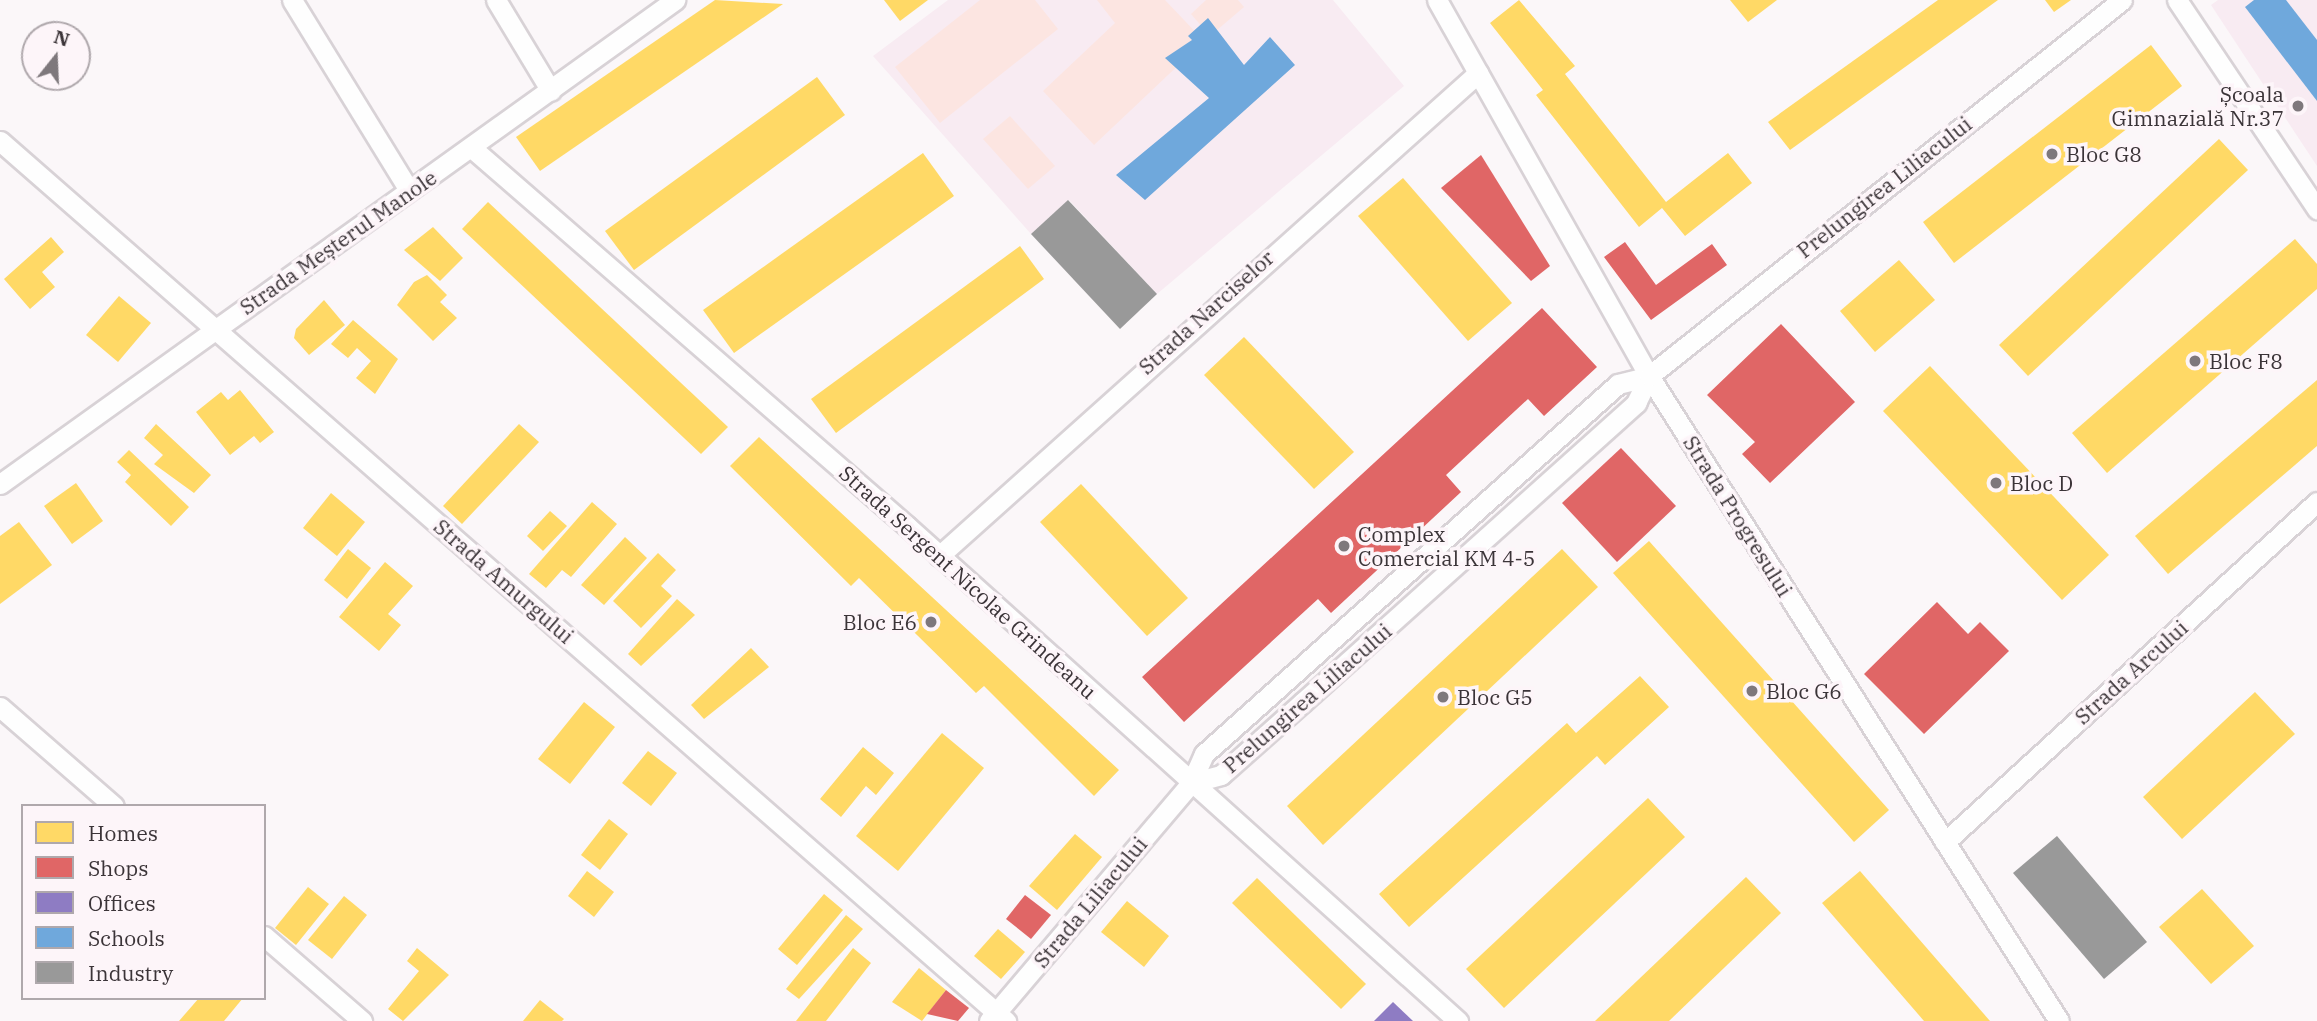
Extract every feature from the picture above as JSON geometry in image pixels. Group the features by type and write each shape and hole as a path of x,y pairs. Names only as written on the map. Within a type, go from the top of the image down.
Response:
{"street":[{"path":"292,0 409,190"},
{"path":"496,0 551,91"},
{"name":"Strada Meșterul Manole","path":"0,484 409,190 473,149 675,0"},
{"name":"Strada Progresului","path":"1437,0 1649,376 2059,1021"},
{"name":"Prelungirea Liliacului","path":"1191,783 1221,775 1273,730 1627,411 1649,376 2122,0"},
{"path":"2177,0 2317,209"},
{"name":"Strada Narciselor","path":"939,556 1478,73"},
{"name":"Strada Amurgului","path":"0,141 997,1018"},
{"name":"Strada Sergent Nicolae Grindeanu","path":"473,149 939,556 1458,1021"},
{"name":"Prelungirea Liliacului","path":"1191,783 1204,754 1582,415 1618,384 1649,376"},
{"name":"Strada Arcului","path":"1945,842 2317,502"},
{"path":"0,707 112,804"},
{"name":"Strada Liliacului","path":"997,1018 1191,783"},
{"path":"266,938 362,1021"}],"shaded area":[{"path":"948,0 1333,0 1404,86 1157,294 1069,200 1031,234 873,56"},
{"path":"980,0 1035,0 1058,29 940,123 895,67"},
{"path":"1097,0 1165,0 1204,41 1094,145 1043,91 1115,23"},
{"path":"1206,0 1238,0 1244,7 1210,36 1191,14"},
{"name":"Școala Gimnazială Nr.37","path":"2218,0 2317,0 2317,166 2211,5"},
{"path":"1010,116 1055,166 1028,189 983,139"}],"building: Homes":[{"path":"715,0 783,4 540,171 516,137"},
{"path":"884,0 928,0 900,21"},
{"path":"1519,0 1575,66 1565,74 1666,202 1728,153 1752,183 1685,236 1662,208 1639,227 1536,95 1543,90 1490,23"},
{"path":"1730,0 1777,0 1748,22"},
{"path":"1938,0 1998,0 1790,150 1768,122"},
{"path":"2045,0 2071,0 2054,12"},
{"name":"Bloc G8","path":"2151,45 2182,86 1954,263 1923,222"},
{"path":"817,77 845,115 634,270 605,231"},
{"path":"2219,139 2248,170 2028,376 1999,345"},
{"path":"923,153 954,196 734,353 703,310"},
{"path":"1403,178 1512,303 1468,341 1358,216"},
{"path":"488,202 728,427 701,454 462,229"},
{"path":"433,227 463,258 440,281 404,250"},
{"path":"51,237 64,252 42,272 55,287 30,309 4,279"},
{"name":"Bloc F8","path":"2295,239 2317,264 2317,289 2107,473 2072,433"},
{"path":"1020,246 1044,279 836,433 811,399"},
{"path":"1899,260 1935,300 1875,352 1840,311"},
{"path":"427,275 447,295 440,302 457,318 433,341 397,305 414,282"},
{"path":"119,296 151,323 118,362 86,335"},
{"path":"324,300 345,325 309,355 294,338 296,329"},
{"path":"353,320 398,359 375,394 356,378 371,361 357,348 348,358 331,344"},
{"path":"1244,337 1354,452 1314,489 1204,375"},
{"name":"Bloc D","path":"1930,366 2109,555 2062,600 1883,411"},
{"path":"2317,380 2317,446 2168,574 2135,536"},
{"path":"240,390 274,432 260,443 254,436 230,455 196,412 221,392 228,400"},
{"path":"156,424 211,475 194,493 154,464 163,455 144,438"},
{"path":"519,424 539,442 462,524 443,506"},
{"name":"Bloc E6","path":"759,437 1119,770 1094,796 984,686 976,693 859,578 851,586 730,466"},
{"path":"129,450 189,507 171,526 125,482 131,475 117,462"},
{"path":"76,483 103,521 72,544 44,506"},
{"path":"1081,484 1188,598 1147,636 1040,522"},
{"path":"331,493 365,522 337,556 303,528"},
{"path":"592,502 617,524 571,577 562,570 546,588 529,574"},
{"path":"550,511 567,526 543,551 527,536"},
{"path":"19,522 52,565 0,604 0,536"},
{"path":"625,537 647,558 604,605 581,585"},
{"name":"Bloc G6","path":"1649,541 1889,810 1854,842 1613,573"},
{"path":"348,549 371,568 347,599 324,580"},
{"name":"Bloc G5","path":"1562,549 1598,587 1323,845 1287,806"},
{"path":"658,553 676,570 661,586 672,596 641,628 613,601"},
{"path":"385,562 413,586 388,614 401,625 379,651 339,617"},
{"path":"677,599 695,615 641,666 628,654"},
{"path":"751,648 769,667 704,719 691,705"},
{"path":"1640,676 1669,707 1605,765 1597,756 1409,927 1379,894 1567,723 1576,733"},
{"path":"2255,692 2295,734 2182,839 2143,797"},
{"path":"584,702 615,727 570,784 538,759"},
{"path":"942,733 984,768 898,871 856,836"},
{"path":"863,747 894,773 876,795 866,786 841,817 820,799"},
{"path":"648,751 677,773 651,806 622,783"},
{"path":"1648,798 1685,837 1504,1008 1466,969"},
{"path":"609,819 628,834 600,870 581,855"},
{"path":"1075,834 1102,857 1057,910 1029,886"},
{"path":"587,871 614,892 594,917 568,896"},
{"path":"1860,871 1990,1021 1924,1021 1822,903"},
{"path":"1746,877 1781,913 1669,1021 1595,1021"},
{"path":"1257,878 1366,984 1341,1009 1232,903"},
{"path":"308,887 329,904 296,945 275,928"},
{"path":"2202,889 2254,946 2211,984 2159,927"},
{"path":"824,894 843,910 797,965 778,949"},
{"path":"344,896 367,915 332,959 308,940"},
{"path":"1127,901 1169,936 1144,967 1101,932"},
{"path":"846,915 863,929 799,999 786,989"},
{"path":"998,929 1025,952 1001,979 974,956"},
{"path":"417,948 449,975 403,1021 388,1009 419,971 407,961"},
{"path":"853,948 871,963 826,1021 796,1021"},
{"path":"919,968 946,990 922,1021 892,1002"},
{"path":"197,1000 241,1000 224,1021 179,1021"},
{"path":"540,1000 564,1019 523,1021"}],"building: Shops":[{"path":"1481,155 1550,266 1531,281 1441,188"},
{"path":"1625,242 1656,285 1712,244 1727,265 1651,320 1604,257"},
{"name":"Complex Comercial KM 4-5","path":"1542,308 1597,367 1544,416 1528,399 1446,475 1461,492 1331,613 1318,599 1184,722 1142,677"},
{"path":"1781,324 1855,402 1770,483 1742,454 1755,442 1707,395"},
{"path":"1621,448 1676,506 1617,562 1562,503"},
{"path":"1937,602 1968,634 1980,622 2009,651 1924,734 1864,674"},
{"path":"1025,895 1051,915 1031,939 1006,919"},
{"path":"946,990 969,1008 958,1021 927,1014"}],"building: Offices":[{"path":"1393,1002 1413,1021 1374,1021"}],"building: Schools":[{"path":"2254,0 2286,0 2317,40 2317,101 2245,7"},
{"path":"1208,18 1244,65 1270,37 1295,65 1145,200 1116,175 1209,98 1165,58 1192,40 1188,36"}],"building: Industry":[{"path":"1068,200 1157,294 1120,329 1031,234"},
{"path":"2057,836 2147,942 2104,979 2013,873"}],"place":[{"name":"Școala Gimnazială Nr.37","path":"2298,106"},
{"name":"Bloc G8","path":"2052,154"},
{"name":"Bloc F8","path":"2195,361"},
{"name":"Bloc D","path":"1996,483"},
{"name":"Complex Comercial KM 4-5","path":"1344,546"},
{"name":"Bloc E6","path":"931,622"},
{"name":"Bloc G6","path":"1752,691"},
{"name":"Bloc G5","path":"1443,697"}]}
